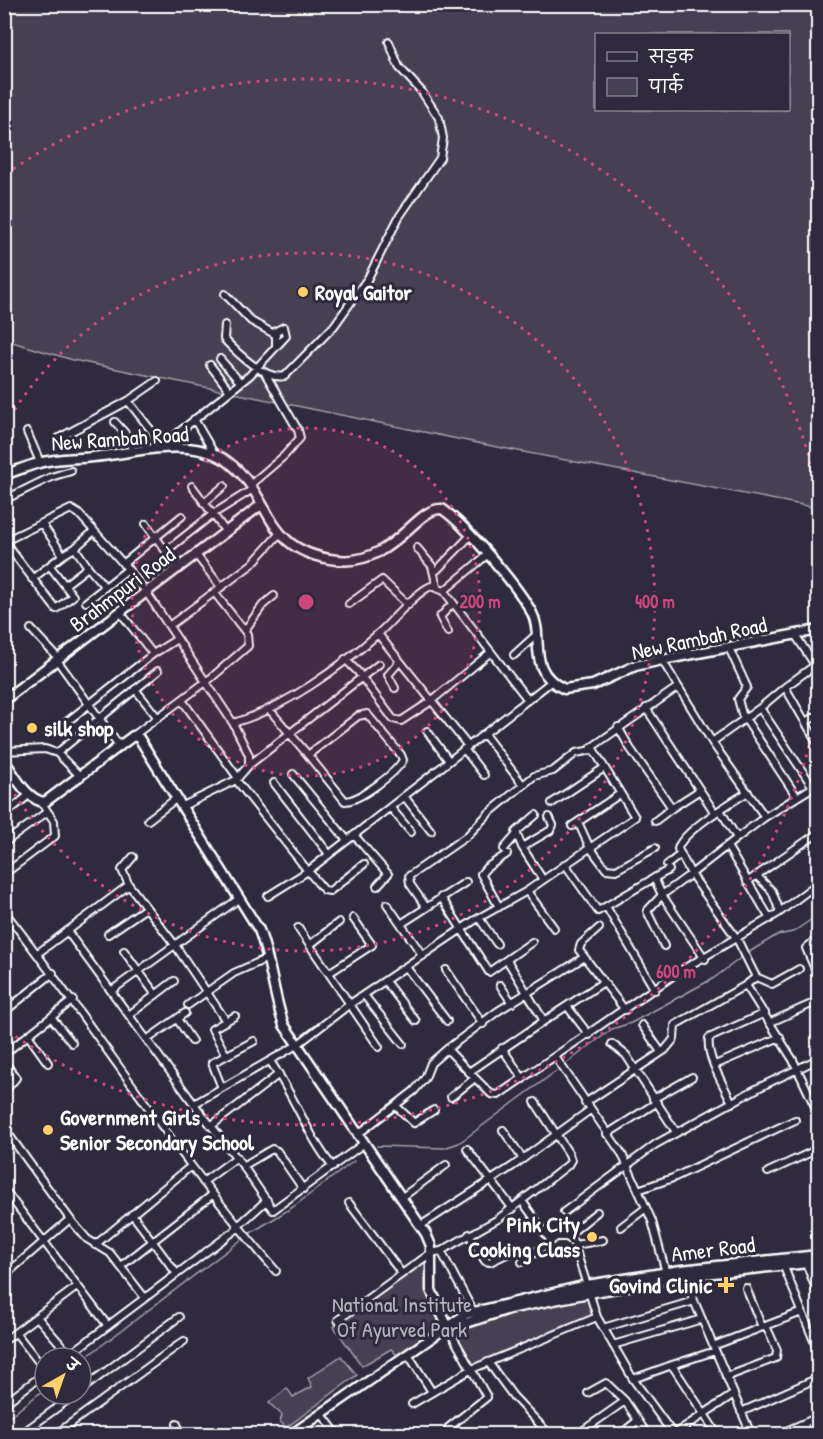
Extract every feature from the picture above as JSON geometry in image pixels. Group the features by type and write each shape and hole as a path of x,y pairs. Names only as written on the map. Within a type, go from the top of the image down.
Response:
{"street":[{"path":"225,325 226,341 266,374 277,378 285,376 334,326 368,278 399,217 440,158 443,138 439,118 422,92 399,67 389,42"},
{"path":"225,294 251,321 276,334"},
{"path":"128,401 160,447 257,367 276,344 286,336 286,329 279,328 276,334 276,344"},
{"path":"220,359 240,382"},
{"path":"210,365 230,390"},
{"path":"166,551 252,487 300,438 298,430 266,374"},
{"path":"59,438 128,401 157,381"},
{"path":"194,419 215,455"},
{"path":"115,422 134,452"},
{"path":"27,432 40,462"},
{"name":"New Rambah Road","path":"4,475 40,462 160,447 189,448 215,455 232,465 252,487 279,534 311,554 338,560 365,559 395,543 422,516 436,508 452,516 471,535 533,615 537,654 552,681 564,689 573,690 617,676 636,666 819,630"},
{"path":"4,500 51,477 71,471"},
{"path":"192,486 226,532"},
{"path":"204,503 225,486"},
{"name":"Brahmpuri Road","path":"4,700 261,506"},
{"path":"51,566 73,596 56,609 5,541 71,509 80,513 93,532 126,566 147,593 233,723 249,755 249,765"},
{"path":"86,602 182,516"},
{"path":"42,524 63,555"},
{"path":"146,524 179,569"},
{"path":"32,579 93,532"},
{"path":"169,626 252,564 279,534"},
{"path":"436,570 471,535"},
{"path":"75,548 105,587"},
{"path":"417,548 432,566 437,587"},
{"path":"444,591 487,555"},
{"path":"197,556 221,587"},
{"path":"66,584 88,567"},
{"path":"349,604 382,580 408,605"},
{"path":"233,723 255,717 313,683 378,634 427,588 437,587 444,591 528,700"},
{"path":"41,802 45,802 81,777 205,683 249,646 244,630 214,592"},
{"path":"244,630 263,605 274,596"},
{"path":"448,632 440,617 453,603"},
{"path":"120,612 153,654"},
{"path":"31,629 58,660 120,747"},
{"path":"378,634 431,701 484,776"},
{"path":"514,655 536,635"},
{"path":"712,742 746,719 784,687 817,664 796,636"},
{"path":"54,732 90,706 153,654 177,639"},
{"path":"729,648 747,687 738,702 746,719 797,798"},
{"path":"345,659 397,721 404,720 431,701 491,652"},
{"path":"662,660 712,742 765,817"},
{"path":"395,688 387,675 400,661"},
{"path":"148,820 180,802 237,779 249,765 380,664"},
{"path":"57,753 158,671"},
{"path":"268,896 308,871 552,681"},
{"path":"426,907 410,884 409,876 467,836 489,813 538,774 553,771 576,753 592,750 618,727 678,687"},
{"path":"784,687 819,744"},
{"path":"135,689 158,718"},
{"path":"182,700 237,779 324,890 330,891 364,864"},
{"path":"646,708 700,790 737,838"},
{"path":"664,946 647,911 662,895 765,817 816,785 760,708"},
{"path":"269,709 345,801 357,799 397,768 403,760 370,716 363,714 308,755"},
{"path":"806,722 819,715"},
{"path":"618,727 672,808"},
{"path":"427,731 449,761"},
{"path":"483,734 523,785"},
{"path":"134,736 142,742 259,930 284,1025 420,1226 431,1246 431,1290 446,1328 487,1397 448,1428 447,1434"},
{"path":"4,751 45,749 57,753 81,777"},
{"path":"194,1104 297,1045 350,1004 479,918 527,891 589,846 635,817 592,750"},
{"path":"4,760 8,774 29,795 41,802 57,827 55,836 4,874"},
{"path":"552,803 604,768"},
{"path":"293,774 347,840"},
{"path":"274,783 329,854"},
{"path":"655,821 700,790"},
{"path":"748,792 718,812 681,842 678,849 691,874 737,939 756,977 772,984 799,969"},
{"path":"620,794 575,824 589,846 610,871 616,870 655,848"},
{"path":"4,815 29,795"},
{"path":"404,796 431,831"},
{"path":"390,807 411,832"},
{"path":"4,843 47,812"},
{"path":"499,907 481,874 505,851 519,827 536,815"},
{"path":"522,847 551,830 553,825 549,817"},
{"path":"747,882 819,833"},
{"path":"354,834 388,874 377,886"},
{"path":"517,834 522,847 543,880"},
{"path":"727,846 770,919"},
{"path":"565,864 593,908 601,911 654,878 681,854"},
{"path":"133,857 122,870 129,885 175,945 226,1021"},
{"path":"756,876 772,891 780,912"},
{"path":"654,878 662,895 705,958"},
{"path":"401,924 466,882"},
{"path":"447,1049 491,1094 498,1095 655,990 770,919 819,883"},
{"path":"38,953 129,885"},
{"path":"527,891 554,928"},
{"path":"441,897 489,972 532,942"},
{"path":"111,991 240,898"},
{"path":"387,904 423,956"},
{"path":"108,934 146,908"},
{"path":"607,908 655,990"},
{"path":"4,911 73,1000 212,1195 276,1271"},
{"path":"329,973 372,945 353,918"},
{"path":"479,918 497,944"},
{"path":"311,944 339,922"},
{"path":"298,928 379,1047"},
{"path":"598,928 579,946 583,958 625,1010"},
{"path":"67,931 194,1104 237,1157 273,1210 365,1146"},
{"path":"819,938 806,946 816,964 819,976"},
{"path":"124,951 156,995"},
{"path":"188,1005 234,973 268,958"},
{"path":"357,1135 420,1085 431,1063 447,1049 526,993 583,958"},
{"path":"507,960 544,1021"},
{"path":"406,967 447,1021"},
{"path":"446,970 483,1024"},
{"path":"4,1012 53,973"},
{"path":"585,1103 661,1052 674,1039 675,1025 756,977"},
{"path":"129,1015 174,981"},
{"path":"385,981 416,1021"},
{"path":"469,1072 602,983"},
{"path":"500,984 512,1003"},
{"path":"746,985 815,1096 819,1113"},
{"path":"364,995 402,1044"},
{"path":"4,1054 73,1000"},
{"path":"771,1022 819,1001"},
{"path":"567,1006 589,1035"},
{"path":"148,1039 185,1013"},
{"path":"732,1103 715,1065 708,1045 709,1038 765,1013"},
{"path":"226,1055 212,1031 235,1016"},
{"path":"51,1017 72,1042"},
{"path":"177,1019 192,1041"},
{"path":"642,1025 661,1052"},
{"path":"28,1035 48,1063"},
{"path":"715,1065 780,1037"},
{"path":"222,1088 211,1065 254,1041"},
{"path":"612,1044 626,1055 676,1132"},
{"path":"502,1048 523,1080"},
{"path":"556,1058 627,1166 646,1208 666,1273"},
{"path":"564,1212 676,1132 819,1059"},
{"path":"4,1061 16,1078 4,1092"},
{"path":"270,1061 279,1074 308,1132 333,1167"},
{"path":"211,1126 279,1074"},
{"path":"607,1134 692,1077"},
{"path":"451,1096 475,1078"},
{"path":"338,1320 431,1253 441,1251 513,1209 558,1174 571,1160 535,1102"},
{"path":"396,1106 414,1123 434,1110"},
{"path":"420,1226 523,1159 590,1110"},
{"path":"638,1190 673,1178 795,1120"},
{"path":"4,1128 70,1219 87,1239 104,1248 145,1298"},
{"path":"503,1130 523,1159"},
{"path":"243,1166 272,1149 277,1151 303,1189"},
{"path":"467,1149 513,1209"},
{"path":"768,1172 819,1149"},
{"path":"203,1182 237,1157"},
{"path":"401,1198 446,1165"},
{"path":"95,1245 191,1166"},
{"path":"4,1189 108,1326"},
{"path":"121,1266 212,1195"},
{"path":"81,1346 239,1228 267,1200"},
{"path":"522,1201 548,1237 566,1237 597,1212"},
{"path":"349,1203 402,1274"},
{"path":"621,1227 646,1208"},
{"path":"132,1214 177,1274"},
{"path":"6,1273 45,1243 70,1219"},
{"path":"469,1234 485,1261 490,1262 513,1251"},
{"path":"566,1237 575,1245 597,1317 633,1379 673,1434 734,1394"},
{"path":"522,1262 555,1238"},
{"path":"575,1245 603,1240"},
{"path":"441,1251 473,1311"},
{"name":"Amer Road","path":"446,1328 588,1289 682,1273 782,1262 819,1255"},
{"path":"782,1262 802,1312 815,1335 819,1351"},
{"name":"Amer Road","path":"782,1262 819,1262"},
{"path":"806,1263 819,1294"},
{"name":"Amer Road","path":"292,1434 473,1311 666,1273 682,1273"},
{"path":"682,1273 751,1434"},
{"path":"4,1341 78,1286"},
{"path":"726,1377 776,1358 777,1350 746,1288"},
{"path":"603,1328 694,1301"},
{"path":"633,1379 802,1312"},
{"path":"37,1317 60,1346"},
{"path":"93,1381 179,1317"},
{"path":"411,1404 472,1369 597,1317"},
{"path":"613,1345 702,1319"},
{"path":"16,1333 33,1356"},
{"path":"58,1434 183,1341"},
{"path":"408,1354 432,1392"},
{"path":"488,1362 513,1396 549,1434"},
{"path":"672,1365 717,1434"},
{"path":"741,1412 819,1378"},
{"path":"5,1402 33,1381"},
{"path":"588,1393 606,1383 625,1401 647,1434"},
{"path":"581,1434 625,1401"},
{"path":"21,1434 60,1406"},
{"path":"321,1413 337,1434"},
{"path":"779,1434 819,1417"},
{"path":"621,1434 637,1421"},
{"path":"177,1424 181,1434"},
{"path":"803,1424 810,1434"}],"green space":[{"path":"4,5 818,5 818,508 487,445 73,360 5,340"},
{"name":"National Institute Of Ayurved Park","path":"429,1258 432,1298 443,1327 399,1357 391,1349 362,1366 334,1327 337,1322"},
{"path":"588,1295 595,1315 473,1367 453,1332 453,1329 478,1320"},
{"path":"341,1356 357,1375 287,1427 280,1422 282,1415 269,1403 287,1388 293,1397 312,1387 308,1378"}],"waterway":[{"path":"746,954 777,935 793,932 818,915"},
{"path":"563,1066 612,1029 631,1023 714,978 742,957"},
{"path":"377,1146 444,1148 459,1143 559,1069"},
{"path":"249,1234 293,1207 354,1161"},
{"path":"93,1352 245,1237"},
{"path":"4,1421 33,1398"}],"place":[{"name":"Royal Gaitor","path":"303,292"},
{"name":"silk shop","path":"32,728"},
{"name":"Government Girls Senior Secondary School","path":"48,1130"},
{"name":"Pink City Cooking Class","path":"592,1237"},
{"name":"Govind Clinic","path":"726,1285"}]}
